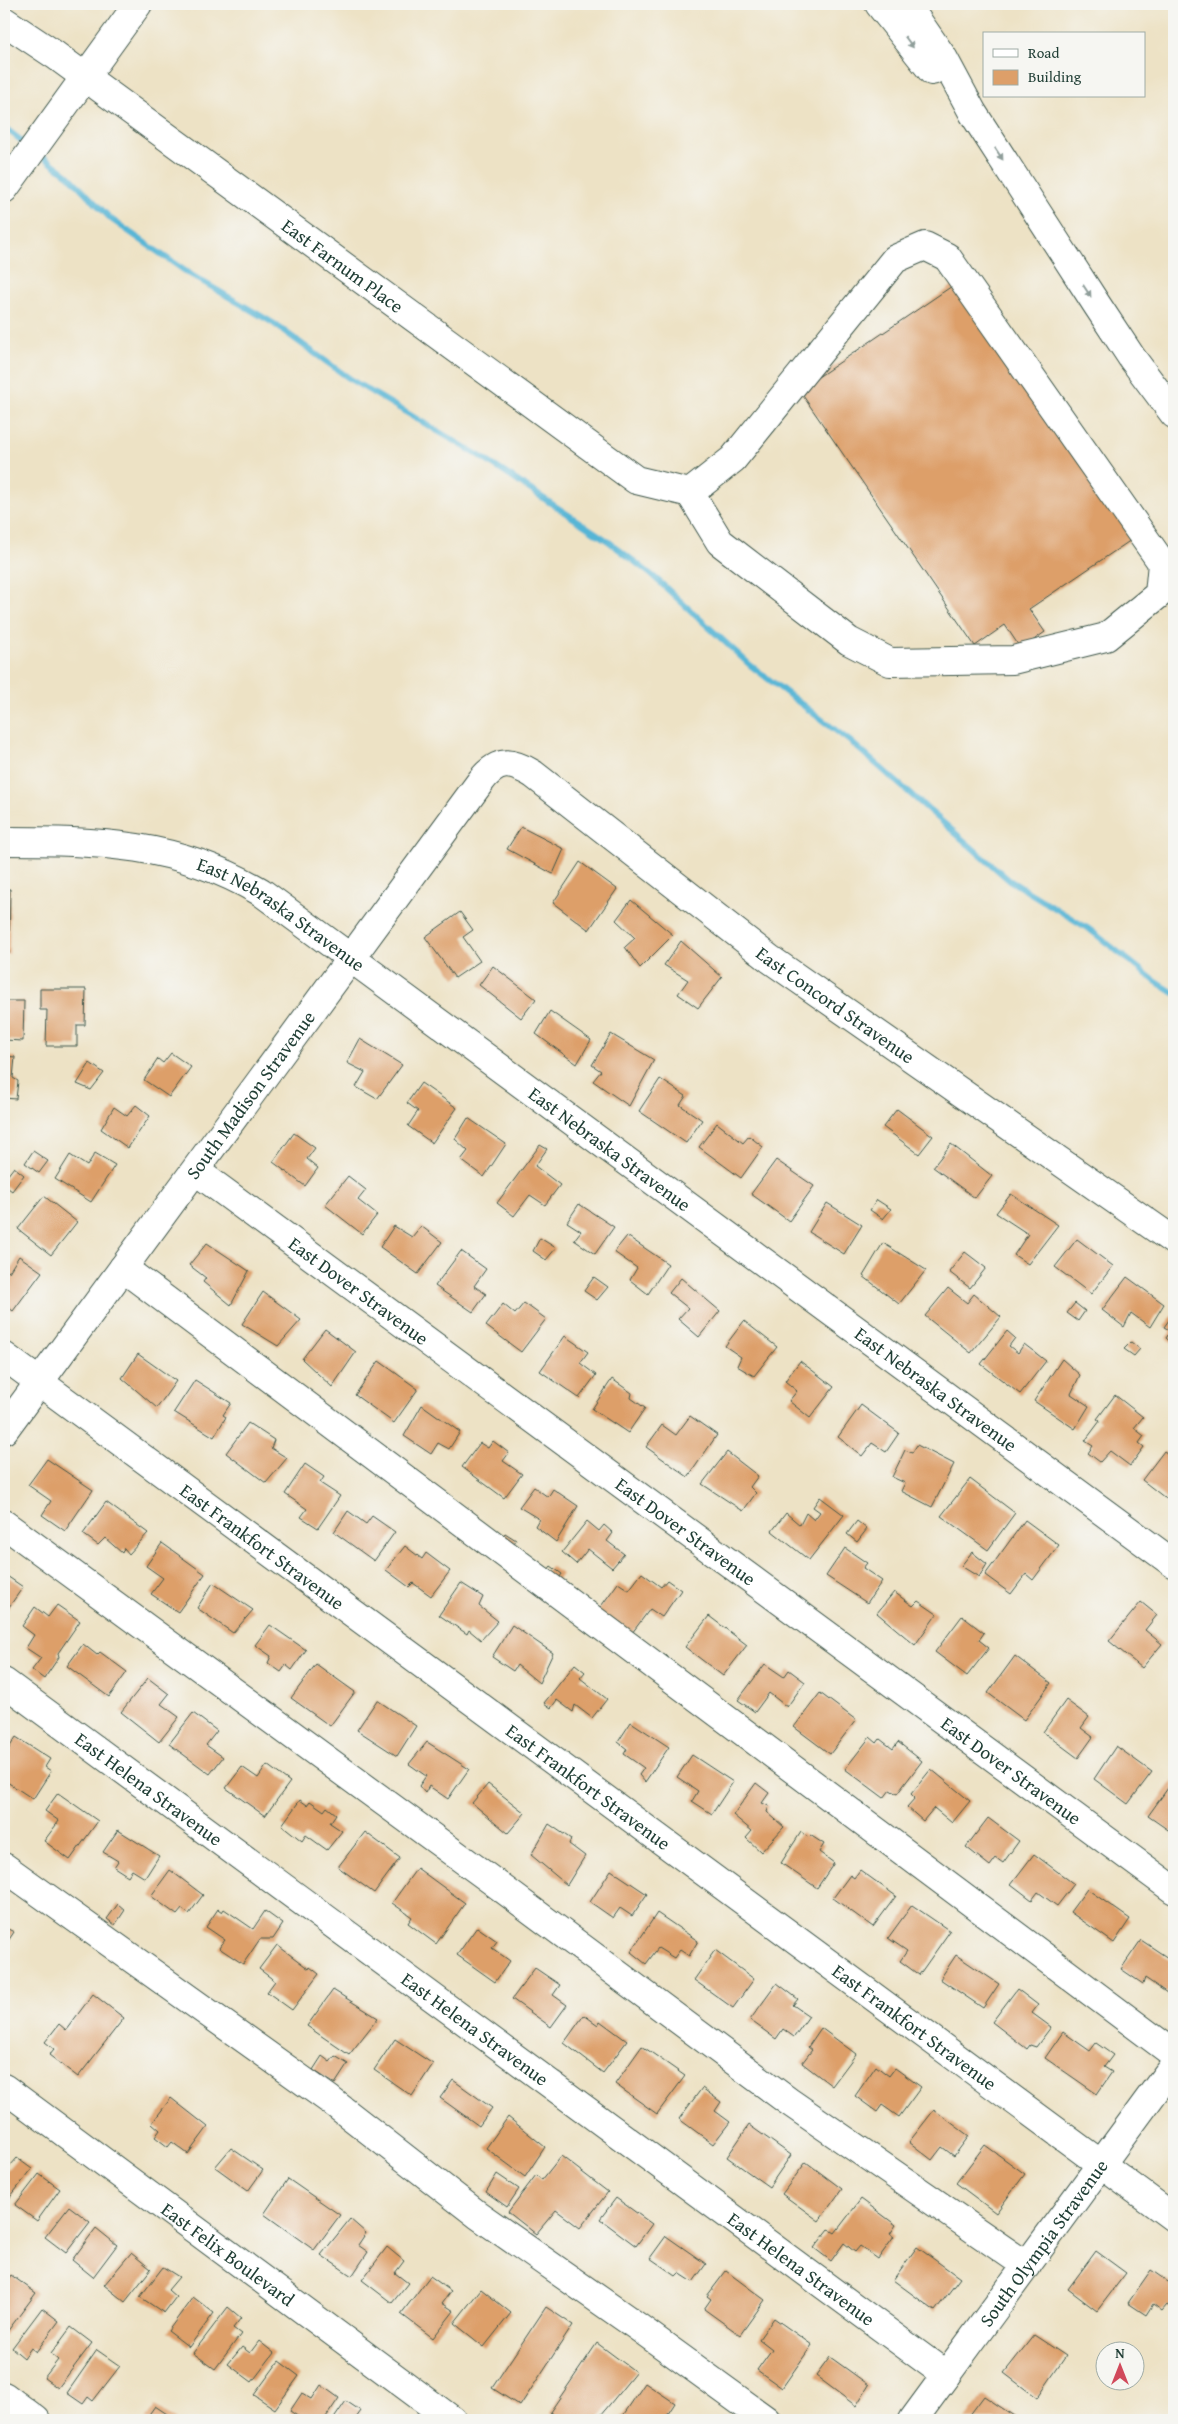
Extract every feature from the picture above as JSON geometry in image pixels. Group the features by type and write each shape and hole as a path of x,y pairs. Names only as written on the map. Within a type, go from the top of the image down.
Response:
{"main road":[{"path":"11,179 138,4"},
{"path":"879,4 924,62 973,114"},
{"path":"906,4 944,59 973,114 1132,358 1174,414"},
{"name":"East Farnum Place","path":"4,21 636,480 690,493"},
{"path":"925,246 947,256 1162,562 1159,594 1106,637 1013,660 890,662 849,641 720,542 690,493 733,459 895,259 925,246"},
{"name":"South Madison Stravenue","path":"4,1430 196,1171 480,781 487,772 502,764"},
{"name":"East Concord Stravenue","path":"502,764 515,764 533,774 770,959 1174,1241"},
{"name":"East Nebraska Stravenue","path":"4,841 111,844 148,849 189,858 235,877 261,892 1174,1564"},
{"name":"East Dover Stravenue","path":"196,1171 1174,1890"},
{"path":"123,1268 1174,2054"},
{"name":"East Frankfort Stravenue","path":"4,1356 1174,2218"},
{"path":"4,1524 495,1883 788,2101 1026,2266"},
{"name":"East Helena Stravenue","path":"4,1682 946,2375"},
{"path":"4,1866 323,2096 478,2215 638,2326 766,2420"},
{"name":"South Olympia Stravenue","path":"913,2420 1174,2065"},
{"name":"East Felix Boulevard","path":"4,2088 452,2420"},
{"path":"4,2396 36,2420"}],"building":[{"path":"958,282 1134,538 1029,609 1045,632 1021,649 1005,625 975,646 799,390"},
{"path":"521,827 564,849 553,874 507,849"},
{"path":"580,862 617,889 589,930 553,903"},
{"path":"4,889 10,889 9,954 4,954"},
{"path":"631,900 673,935 640,968 625,947 635,938 616,920"},
{"path":"460,912 473,930 463,937 480,961 455,978 425,937"},
{"path":"681,941 722,977 698,1008 678,994 688,980 664,965"},
{"path":"493,966 536,999 521,1018 479,985"},
{"path":"40,989 86,989 85,1025 77,1025 77,1046 46,1046 47,1010 40,1010"},
{"path":"4,1001 24,1001 23,1041 4,1040"},
{"path":"550,1011 591,1040 577,1064 536,1034"},
{"path":"611,1034 654,1060 629,1106 593,1081 601,1071 592,1065"},
{"path":"360,1039 402,1065 377,1099 356,1087 365,1072 347,1063"},
{"path":"171,1053 191,1067 169,1097 144,1080 158,1059 163,1063"},
{"path":"4,1056 15,1057 13,1078 18,1081 16,1099 4,1098"},
{"path":"90,1063 104,1073 91,1090 77,1084"},
{"path":"660,1079 686,1096 680,1105 702,1120 686,1143 639,1111"},
{"path":"421,1083 457,1108 432,1143 408,1126 418,1111 407,1103"},
{"path":"136,1105 150,1116 128,1148 101,1129 114,1107 127,1116"},
{"path":"897,1109 933,1136 919,1154 883,1127"},
{"path":"468,1118 506,1144 484,1177 461,1160 468,1151 455,1139"},
{"path":"717,1123 743,1143 749,1136 763,1147 741,1178 699,1147"},
{"path":"294,1133 315,1148 307,1159 318,1168 305,1186 273,1162"},
{"path":"951,1144 992,1176 975,1198 933,1167"},
{"path":"540,1145 547,1149 535,1166 560,1185 545,1205 530,1195 514,1216 497,1203"},
{"path":"33,1151 48,1161 39,1173 25,1163"},
{"path":"95,1153 115,1165 91,1202 55,1179 70,1155 87,1166"},
{"path":"776,1160 814,1186 789,1221 751,1194"},
{"path":"14,1167 24,1175 12,1191 4,1185 4,1180"},
{"path":"348,1176 366,1190 358,1200 377,1215 362,1234 325,1205"},
{"path":"1011,1194 1058,1225 1028,1264 1014,1255 1028,1234 996,1213"},
{"path":"44,1196 77,1222 51,1255 18,1229"},
{"path":"877,1200 891,1209 883,1219 870,1210"},
{"path":"827,1203 862,1225 844,1254 809,1232"},
{"path":"579,1204 614,1227 595,1254 574,1240 581,1231 567,1222"},
{"path":"394,1226 412,1237 421,1226 442,1242 418,1274 380,1247"},
{"path":"627,1236 668,1264 648,1294 630,1280 637,1268 614,1252"},
{"path":"540,1238 556,1248 546,1260 533,1251"},
{"path":"1077,1239 1113,1266 1091,1294 1055,1267"},
{"path":"207,1243 249,1271 231,1305 203,1282 206,1278 189,1265"},
{"path":"883,1243 926,1270 899,1304 863,1276"},
{"path":"461,1251 486,1269 474,1286 486,1294 473,1312 435,1286"},
{"path":"965,1252 986,1268 970,1288 949,1272"},
{"path":"19,1256 42,1272 13,1311 4,1304 4,1269 9,1272"},
{"path":"594,1277 608,1287 597,1300 584,1291"},
{"path":"1127,1277 1164,1304 1150,1327 1131,1313 1124,1327 1102,1310"},
{"path":"681,1278 720,1311 699,1337 678,1319 688,1308 669,1293"},
{"path":"948,1288 967,1303 974,1294 1001,1317 971,1353 925,1316"},
{"path":"263,1292 301,1320 278,1346 242,1324"},
{"path":"524,1303 546,1319 521,1352 486,1326 503,1304 515,1314"},
{"path":"1075,1303 1085,1311 1078,1321 1067,1313"},
{"path":"1174,1313 1174,1345 1166,1338 1171,1331 1164,1327"},
{"path":"744,1321 777,1347 754,1376 737,1366 741,1357 725,1346"},
{"path":"325,1329 356,1352 332,1387 302,1359"},
{"path":"1007,1331 1015,1338 1009,1346 1018,1353 1024,1344 1046,1361 1020,1394 981,1364"},
{"path":"565,1336 588,1352 580,1363 596,1375 579,1398 540,1371"},
{"path":"1131,1342 1140,1349 1134,1356 1124,1349"},
{"path":"138,1354 176,1381 157,1408 122,1378"},
{"path":"1062,1359 1080,1375 1071,1394 1089,1406 1075,1429 1034,1401"},
{"path":"379,1361 418,1389 394,1423 355,1395"},
{"path":"800,1361 834,1387 810,1418 789,1401 797,1391 785,1381"},
{"path":"612,1379 632,1393 631,1398 645,1408 628,1433 592,1409"},
{"path":"195,1380 231,1403 223,1415 226,1417 214,1437 174,1412"},
{"path":"1115,1395 1143,1417 1134,1428 1144,1436 1139,1443 1144,1447 1130,1466 1110,1451 1100,1462 1088,1453 1093,1446 1085,1441 1100,1421 1097,1419"},
{"path":"422,1405 460,1432 449,1449 438,1443 431,1454 404,1436"},
{"path":"861,1405 899,1433 886,1452 872,1443 862,1456 838,1437"},
{"path":"690,1416 717,1435 688,1477 646,1447 662,1425 676,1435"},
{"path":"248,1423 274,1440 271,1448 287,1458 266,1483 226,1453"},
{"path":"493,1441 509,1453 503,1461 522,1474 504,1498 462,1467 480,1443 488,1448"},
{"path":"917,1445 954,1464 932,1507 901,1491 905,1483 892,1477 905,1450 912,1453"},
{"path":"1164,1451 1174,1458 1174,1505 1142,1480"},
{"path":"727,1452 758,1476 750,1487 756,1493 743,1511 702,1484"},
{"path":"47,1459 93,1490 65,1531 42,1515 51,1501 28,1485"},
{"path":"305,1464 324,1477 320,1483 340,1496 318,1528 301,1517 307,1509 285,1494"},
{"path":"970,1479 1015,1513 988,1550 941,1516"},
{"path":"534,1487 548,1497 553,1489 578,1506 556,1542 535,1526 539,1519 519,1507"},
{"path":"820,1497 844,1515 809,1560 772,1531 786,1513 800,1525 806,1513 814,1520 820,1512 813,1507"},
{"path":"106,1502 148,1533 129,1554 124,1548 122,1553 105,1538 98,1545 83,1534"},
{"path":"348,1511 366,1524 372,1516 395,1532 374,1561 334,1532"},
{"path":"1025,1520 1059,1545 1033,1580 1026,1574 1011,1594 985,1575"},
{"path":"587,1521 599,1531 604,1525 613,1533 607,1541 624,1554 612,1568 588,1549 576,1564 562,1552"},
{"path":"857,1521 867,1529 857,1542 847,1534"},
{"path":"505,1533 516,1540 509,1552 498,1544"},
{"path":"162,1543 205,1574 178,1612 151,1594 163,1578 146,1566"},
{"path":"405,1546 422,1559 426,1553 450,1571 431,1596 413,1583 409,1587 386,1570"},
{"path":"845,1548 867,1563 863,1568 882,1581 867,1603 826,1576"},
{"path":"972,1552 987,1564 979,1577 961,1566"},
{"path":"551,1566 562,1574 556,1583 544,1575"},
{"path":"642,1573 661,1587 667,1580 681,1590 662,1617 650,1609 629,1637 596,1613 618,1583 629,1590"},
{"path":"4,1574 23,1587 4,1614"},
{"path":"213,1583 253,1610 233,1633 197,1608"},
{"path":"461,1583 483,1597 479,1606 498,1621 481,1640 469,1630 467,1634 439,1615"},
{"path":"894,1592 913,1606 918,1601 937,1614 915,1645 877,1613"},
{"path":"1141,1602 1157,1615 1145,1630 1162,1644 1142,1668 1109,1641"},
{"path":"57,1605 80,1621 58,1653 59,1657 44,1679 32,1670 41,1658 26,1648 34,1635 22,1626 35,1607 48,1617"},
{"path":"709,1616 747,1645 723,1676 685,1647"},
{"path":"962,1616 984,1633 979,1640 989,1648 967,1676 935,1652"},
{"path":"270,1625 306,1650 292,1670 286,1665 281,1672 268,1663 271,1656 255,1645"},
{"path":"512,1625 553,1653 539,1683 517,1665 513,1671 492,1657"},
{"path":"83,1644 97,1655 100,1652 127,1672 109,1697 67,1666"},
{"path":"1015,1656 1051,1683 1024,1720 988,1693"},
{"path":"316,1664 355,1692 330,1726 291,1698"},
{"path":"575,1664 585,1672 580,1678 607,1699 592,1718 575,1705 573,1712 557,1700 551,1708 544,1703"},
{"path":"765,1664 784,1677 789,1670 805,1682 787,1707 769,1693 755,1712 738,1700"},
{"path":"148,1678 169,1694 161,1704 179,1717 159,1742 121,1712"},
{"path":"820,1693 856,1720 830,1754 794,1727"},
{"path":"377,1700 416,1726 397,1756 357,1730"},
{"path":"1066,1700 1089,1717 1081,1728 1093,1737 1078,1758 1043,1732"},
{"path":"193,1713 217,1731 206,1745 223,1757 210,1774 169,1744"},
{"path":"631,1722 669,1747 645,1782 639,1775 644,1768 624,1754 627,1749 618,1742"},
{"path":"16,1737 50,1759 45,1767 51,1771 33,1799 4,1780 4,1756"},
{"path":"870,1737 877,1743 880,1739 893,1749 898,1742 922,1761 897,1794 890,1790 884,1798 845,1769"},
{"path":"427,1742 469,1769 448,1799 429,1786 425,1793 419,1786 426,1776 409,1764"},
{"path":"1116,1746 1152,1772 1128,1804 1094,1779"},
{"path":"692,1755 733,1782 712,1814 692,1801 698,1791 677,1777"},
{"path":"267,1765 290,1782 265,1816 226,1788 242,1767 258,1778"},
{"path":"931,1769 970,1801 952,1823 934,1808 923,1821 907,1807 915,1798 911,1794"},
{"path":"1174,1782 1174,1834 1148,1816"},
{"path":"756,1783 769,1793 762,1803 769,1806 767,1812 784,1827 761,1852 746,1838 752,1831 733,1815"},
{"path":"488,1784 525,1813 508,1833 472,1803"},
{"path":"58,1793 98,1821 70,1860 44,1841 59,1821 45,1811"},
{"path":"300,1800 307,1805 310,1801 324,1811 327,1807 336,1814 330,1823 342,1831 327,1850 306,1835 302,1841 282,1825"},
{"path":"988,1818 1019,1841 1003,1863 996,1858 990,1866 966,1847"},
{"path":"549,1824 571,1839 569,1844 585,1856 567,1885 531,1855"},
{"path":"118,1830 159,1856 145,1878 132,1870 128,1876 114,1867 118,1861 103,1852"},
{"path":"365,1832 400,1858 374,1893 338,1867"},
{"path":"801,1832 808,1837 810,1835 824,1844 819,1852 834,1863 817,1888 781,1863"},
{"path":"1034,1854 1074,1884 1057,1906 1038,1892 1032,1900 1011,1884"},
{"path":"417,1868 465,1903 436,1944 408,1923 412,1917 392,1903"},
{"path":"170,1870 203,1895 189,1914 182,1909 177,1915 151,1896"},
{"path":"611,1870 647,1894 632,1916 620,1908 613,1918 590,1902"},
{"path":"860,1870 896,1896 873,1927 833,1898 850,1875 854,1878"},
{"path":"1087,1889 1130,1919 1114,1943 1070,1912"},
{"path":"118,1904 125,1910 115,1925 107,1919"},
{"path":"912,1905 950,1931 919,1975 900,1961 907,1951 888,1938"},
{"path":"218,1909 222,1912 224,1909 253,1929 265,1911 283,1924 273,1939 260,1939 243,1964 219,1948 225,1940 206,1927"},
{"path":"657,1913 698,1941 689,1956 680,1950 674,1958 658,1948 646,1964 631,1952"},
{"path":"4,1927 14,1932 4,1947"},
{"path":"477,1927 497,1941 492,1948 510,1961 495,1982 457,1955"},
{"path":"1141,1940 1174,1962 1174,1982 1167,1993 1145,1978 1143,1984 1121,1969"},
{"path":"277,1945 309,1969 310,1967 319,1974 292,2010 267,1992 275,1981 259,1969"},
{"path":"715,1950 754,1979 733,2008 694,1980"},
{"path":"956,1955 999,1984 983,2008 940,1979"},
{"path":"535,1968 560,1985 553,1995 567,2005 551,2027 512,1999"},
{"path":"777,1983 798,1999 793,2005 809,2016 794,2037 783,2029 776,2039 750,2020"},
{"path":"1017,1989 1038,2005 1032,2013 1051,2027 1036,2047 1030,2045 1027,2049 992,2022"},
{"path":"333,1990 378,2018 349,2055 307,2026"},
{"path":"93,1994 124,2018 78,2077 49,2055 54,2049 45,2042 59,2024 66,2030"},
{"path":"584,2015 598,2025 600,2021 627,2041 603,2073 564,2043"},
{"path":"821,2028 856,2054 832,2086 802,2063 812,2050 808,2047"},
{"path":"1063,2032 1090,2051 1096,2043 1113,2055 1104,2067 1112,2072 1097,2094 1045,2058"},
{"path":"395,2039 433,2064 412,2096 374,2070"},
{"path":"642,2046 685,2076 657,2114 615,2084"},
{"path":"322,2056 330,2062 335,2056 348,2064 335,2084 313,2070"},
{"path":"876,2066 889,2076 895,2068 921,2087 899,2117 882,2105 877,2112 855,2096"},
{"path":"453,2080 492,2108 479,2126 440,2098"},
{"path":"702,2088 721,2102 715,2111 730,2122 713,2144 679,2119"},
{"path":"171,2098 208,2127 188,2154 172,2142 168,2147 155,2137 160,2130 152,2123"},
{"path":"934,2110 969,2136 954,2156 942,2147 932,2160 909,2142"},
{"path":"508,2117 545,2147 525,2177 486,2148"},
{"path":"749,2125 791,2155 769,2187 727,2157"},
{"path":"985,2145 1025,2174 996,2213 956,2183"},
{"path":"231,2148 263,2170 248,2191 215,2167"},
{"path":"561,2156 608,2192 580,2228 556,2210 536,2234 508,2212 536,2175 542,2180"},
{"path":"17,2158 32,2169 4,2205 4,2173"},
{"path":"806,2162 842,2189 819,2221 782,2194"},
{"path":"39,2174 60,2189 37,2221 15,2205"},
{"path":"497,2174 519,2189 507,2207 486,2192"},
{"path":"288,2179 340,2215 314,2250 264,2214"},
{"path":"616,2198 652,2224 636,2246 600,2219"},
{"path":"861,2199 896,2225 890,2234 894,2237 878,2259 860,2246 855,2252 844,2243 831,2261 814,2248 829,2229 835,2233"},
{"path":"69,2206 90,2222 66,2253 45,2237"},
{"path":"350,2219 366,2233 358,2245 368,2252 352,2276 321,2255"},
{"path":"96,2228 117,2245 93,2277 72,2260"},
{"path":"666,2236 706,2264 693,2282 679,2273 676,2276 650,2258"},
{"path":"387,2247 404,2261 395,2273 408,2283 392,2303 362,2280"},
{"path":"917,2247 960,2278 935,2311 893,2280"},
{"path":"1096,2251 1126,2273 1097,2311 1068,2289"},
{"path":"131,2253 151,2269 125,2302 104,2285"},
{"path":"163,2267 179,2277 168,2290 176,2297 164,2313 140,2297"},
{"path":"1151,2270 1174,2286 1174,2310 1167,2305 1162,2311 1153,2304 1146,2315 1128,2303"},
{"path":"726,2271 765,2300 740,2335 704,2309 711,2299 707,2296"},
{"path":"11,2275 36,2293 4,2336 4,2285"},
{"path":"430,2276 451,2291 442,2303 454,2311 433,2338 401,2314"},
{"path":"481,2289 511,2313 484,2347 454,2323"},
{"path":"193,2297 214,2313 189,2347 168,2331"},
{"path":"228,2307 241,2318 233,2328 241,2334 215,2369 193,2353"},
{"path":"546,2307 573,2325 520,2406 492,2388"},
{"path":"42,2308 59,2321 36,2352 31,2348 24,2358 12,2348"},
{"path":"774,2318 812,2345 782,2388 757,2370 772,2349 759,2339"},
{"path":"71,2327 92,2343 58,2388 44,2378 58,2360 51,2354"},
{"path":"1034,2335 1066,2356 1037,2398 1004,2373"},
{"path":"259,2341 274,2353 252,2382 228,2364 242,2347 250,2353"},
{"path":"597,2343 636,2372 597,2420 560,2420 550,2412"},
{"path":"97,2350 120,2366 93,2401 88,2397 83,2404 67,2393"},
{"path":"830,2357 869,2385 856,2406 816,2376"},
{"path":"279,2361 299,2376 275,2409 254,2395"},
{"path":"645,2383 675,2403 664,2420 620,2420"},
{"path":"321,2385 339,2398 324,2420 303,2420 290,2411 302,2393 312,2399"},
{"path":"984,2396 1020,2420 966,2420"},
{"path":"346,2401 361,2411 356,2418 360,2420 333,2420"},
{"path":"155,2406 176,2420 145,2420"}],"waterway":[{"path":"4,127 27,145"},
{"path":"37,152 68,175 111,219 188,273 273,323 353,381 478,455 608,541 653,576 750,665 851,742 1009,880 1089,929 1155,981 1174,993"}]}
